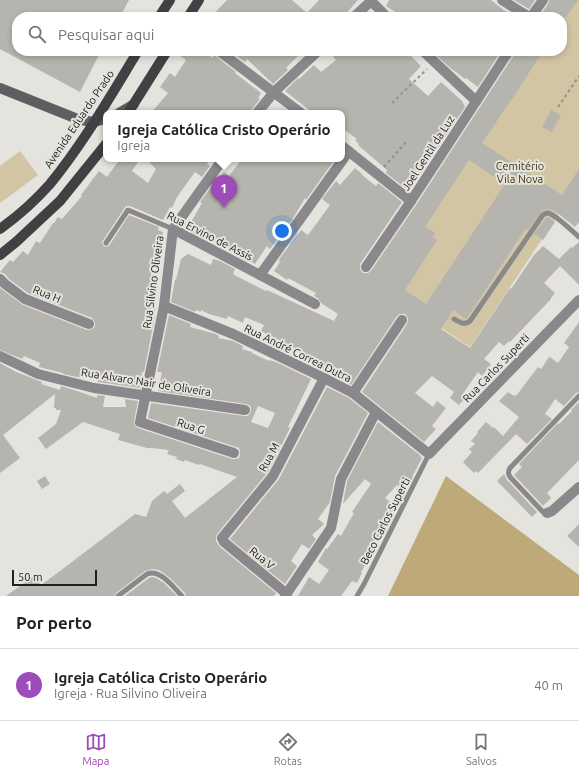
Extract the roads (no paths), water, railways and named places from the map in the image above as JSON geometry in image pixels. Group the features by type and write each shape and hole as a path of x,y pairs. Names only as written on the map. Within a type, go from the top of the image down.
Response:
{"main road":[{"path":"162,12 170,0"},
{"path":"191,12 199,0"},
{"name":"Avenida Eduardo Prado","path":"0,229 20,215 49,185 74,153 135,56"},
{"path":"130,110 164,56"},
{"path":"0,255 60,201 103,148"}],"street":[{"path":"502,0 522,12"},
{"path":"534,12 542,0"},
{"path":"359,12 371,1 382,12"},
{"path":"226,56 297,110"},
{"path":"260,110 274,92 313,56"},
{"path":"428,56 476,101"},
{"name":"Joel Gentil da Luz","path":"366,266 411,201 506,56"},
{"path":"0,88 80,120 94,122 103,120"},
{"path":"124,110 134,104"},
{"path":"346,148 411,201"},
{"name":"Rua Silvino Oliveira","path":"140,422 164,306 173,229 221,162"},
{"path":"260,275 337,162"},
{"name":"Rua Ervino de Assis","path":"173,229 315,304"},
{"name":"Rua H","path":"0,279 25,299 89,324"},
{"name":"Rua Carlos Superti","path":"429,454 579,300"},
{"name":"Rua André Correa Dutra","path":"164,306 233,334 353,393 429,454"},
{"path":"353,393 402,320"},
{"name":"Rua Alvaro Nair de Oliveira","path":"0,356 38,374 94,388 245,410"},
{"name":"Rua M","path":"222,540 273,476 324,378"},
{"path":"286,595 331,528 341,479 376,412"},
{"name":"Rua G","path":"140,422 234,453"},
{"path":"547,513 552,511 579,487"},
{"name":"Rua V","path":"222,540 286,595"}],"lane":[{"name":"Rua Ervino de Assis","path":"106,243 128,210 173,229"},
{"path":"454,319 464,324 470,321 542,216 545,214 548,213 556,218 579,238"},
{"path":"547,513 544,513 516,483 509,474 509,471 510,468 579,396"},
{"name":"Beco Carlos Superti","path":"356,596 368,577 429,454"},
{"path":"118,596 149,572 163,577 182,596"}],"place":[{"name":"Igreja Católica Cristo Operário","path":"224,208"}],"park label":[{"name":"Cemitério Vila Nova","path":"520,172"}]}
